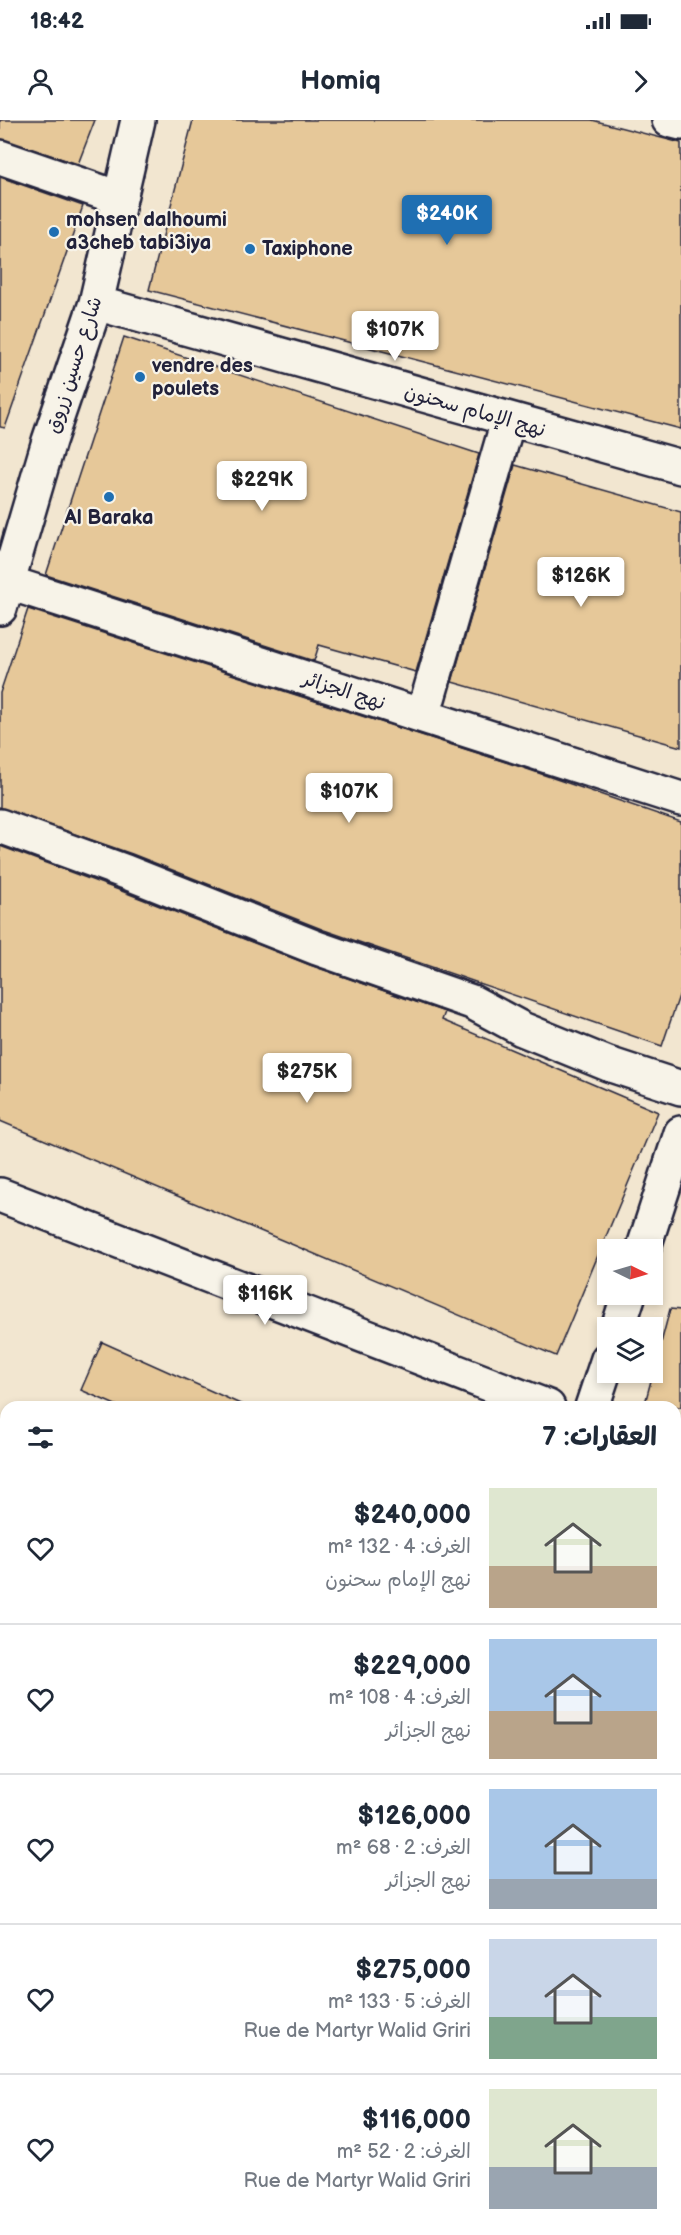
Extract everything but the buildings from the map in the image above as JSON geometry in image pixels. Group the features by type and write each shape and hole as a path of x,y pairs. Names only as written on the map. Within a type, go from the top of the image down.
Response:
{"street":[{"name":"شارع حسين زروق","path":"3,590 49,441 96,303 138,120"},
{"path":"669,120 681,123"},
{"path":"0,157 119,198"},
{"name":"نهج الإمام سحنون","path":"96,303 508,421 681,467"},
{"path":"423,716 508,421"},
{"name":"نهج الجزائر","path":"3,590 423,716 681,799"},
{"path":"0,826 126,872 317,948 472,1002 543,1038 608,1064 681,1088"},
{"path":"647,1239 681,1133"},
{"path":"0,1196 532,1401"},
{"path":"594,1401 600,1383"}],"place":[{"name":"mohsen dalhoumi a3cheb tabi3iya","path":"54,232"},
{"name":"Taxiphone","path":"250,249"},
{"name":"vendre des poulets","path":"140,377"},
{"name":"Al Baraka","path":"109,497"}]}
